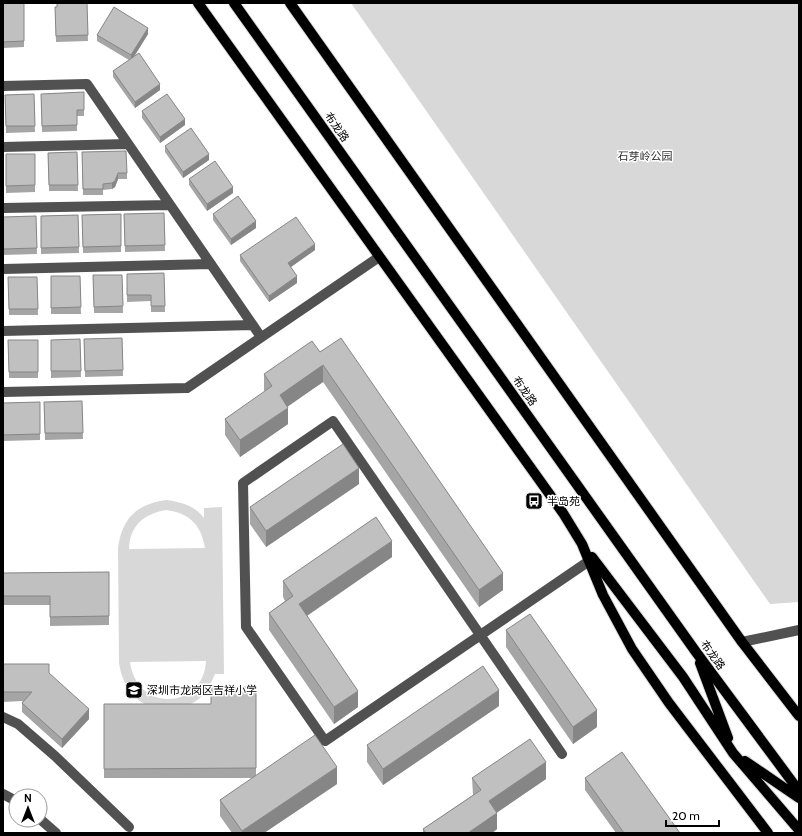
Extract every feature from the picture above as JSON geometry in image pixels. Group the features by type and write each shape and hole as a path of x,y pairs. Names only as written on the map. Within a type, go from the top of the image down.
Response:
{"main road":[{"path":"198,3 563,513 582,544 683,677 733,753 799,830"},
{"name":"布龙路","path":"234,3 696,652 799,791"},
{"path":"290,3 742,642 799,716"},
{"path":"582,544 603,595 632,649 669,703 768,833"},
{"path":"696,652 733,753 799,798"}],"street":[{"path":"3,86 87,84 261,337"},
{"path":"3,147 128,144"},
{"path":"3,208 170,204"},
{"path":"3,392 187,388 379,256"},
{"path":"3,270 211,264"},
{"path":"3,331 253,325"},
{"path":"562,754 480,635 333,421 243,483 246,627 324,741 480,635 589,561"},
{"path":"742,642 799,630"},
{"path":"3,717 18,724 55,756 129,827"},
{"path":"48,826 56,833"}],"green space":[{"name":"石芽岭公园","path":"351,3 799,3 799,602 770,604"},
{"path":"166,500 182,503 192,507 204,518 204,508 222,507 224,674 215,674 207,689 198,700 192,704 177,708 157,708 148,706 141,702 130,692 126,685 119,663 118,548 120,537 123,528 133,514 139,509 156,502","holes":["166,510 181,514 193,521 200,532 205,548 129,549 132,533 135,527 151,514","206,661 202,677 194,689 183,696 170,699 157,697 145,691 135,679 130,662"]}],"building":[{"path":"3,3 24,3 24,41 3,42"},
{"path":"57,3 87,3 88,35 56,36 55,7 57,7"},
{"path":"114,7 148,28 131,55 97,35"},
{"path":"139,53 160,84 135,102 113,71"},
{"path":"84,92 84,110 77,110 77,125 42,126 41,94"},
{"path":"34,94 35,126 6,126 5,95"},
{"path":"167,94 185,119 160,137 142,111"},
{"path":"191,128 209,154 183,172 165,146"},
{"path":"126,151 127,173 118,173 115,181 112,183 103,184 103,189 83,189 82,152"},
{"path":"77,152 78,185 49,185 48,153"},
{"path":"6,154 35,154 35,185 6,186"},
{"path":"215,161 233,187 207,204 189,179"},
{"path":"238,196 256,221 231,239 213,214"},
{"path":"164,213 165,245 125,246 124,214"},
{"path":"121,214 121,246 83,247 82,215"},
{"path":"78,215 79,247 41,248 41,216"},
{"path":"36,216 37,248 3,249 3,217"},
{"path":"296,217 315,244 288,263 297,276 269,296 240,255"},
{"path":"164,273 165,306 151,306 151,295 127,295 127,274"},
{"path":"93,275 122,275 123,306 94,307"},
{"path":"51,276 80,276 81,307 51,308"},
{"path":"8,277 37,277 38,309 9,309"},
{"path":"122,338 123,370 85,371 84,339"},
{"path":"341,338 503,573 479,590 323,365 280,395 288,408 240,440 225,419 272,386 264,374 312,341 320,352"},
{"path":"80,339 81,371 51,371 51,340"},
{"path":"8,340 38,340 38,372 9,372"},
{"path":"82,401 83,433 45,433 44,402"},
{"path":"40,402 40,434 3,435 3,403"},
{"path":"343,444 359,468 266,531 250,507"},
{"path":"376,517 392,541 299,604 358,691 334,707 269,613 293,596 283,581"},
{"path":"109,572 109,616 50,617 50,596 3,596 3,573"},
{"path":"530,614 597,710 573,727 506,630"},
{"path":"3,664 49,664 49,673 89,709 62,739 22,703 32,692 3,692"},
{"path":"483,666 499,690 383,769 367,745"},
{"path":"211,687 256,687 256,768 104,769 104,704 211,704"},
{"path":"315,735 337,767 242,831 220,800"},
{"path":"530,739 546,762 489,801 497,813 468,833 426,833 423,829 481,790 472,778"},
{"path":"622,752 680,833 624,833 585,778"}],"place":[{"name":"半岛苑","path":"534,501"},
{"name":"深圳市龙岗区吉祥小学","path":"134,690"}]}
